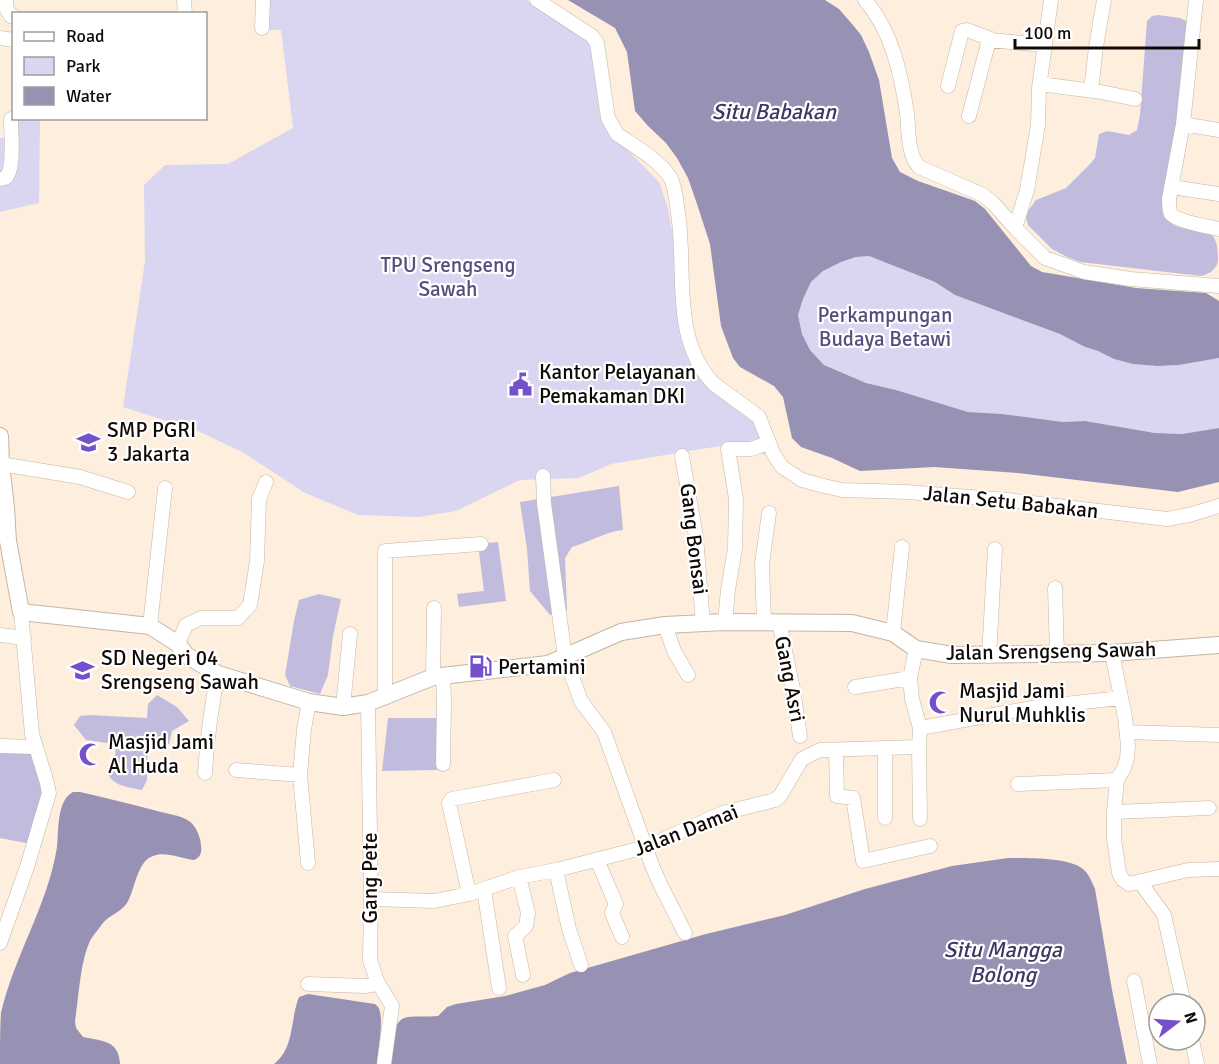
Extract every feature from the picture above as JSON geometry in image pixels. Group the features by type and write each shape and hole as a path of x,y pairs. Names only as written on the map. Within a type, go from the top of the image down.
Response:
{"street":[{"path":"6,0 8,14 12,15"},
{"path":"262,28 263,0"},
{"path":"537,0 592,36 597,43 608,118 612,127 617,134 664,169 671,178 680,224 684,318 687,336 709,378 759,417 769,443 751,449 728,450 736,499 735,548 725,622"},
{"path":"865,0 882,25 895,56 907,112 911,151 919,167 983,195 1045,258 1084,272 1131,279 1219,286"},
{"path":"1015,228 1027,190 1038,125 1044,45 1051,0"},
{"path":"1091,90 1104,0"},
{"path":"1196,0 1182,124 1169,200 1170,211 1174,217 1219,229"},
{"path":"948,86 962,31 966,30 991,39 1044,45"},
{"path":"969,116 987,42 991,39"},
{"path":"1040,84 1091,90 1135,99"},
{"path":"0,179 5,178 9,173 12,153 11,119"},
{"path":"1182,124 1219,130"},
{"path":"1172,187 1219,194"},
{"path":"0,436 0,459 6,508 4,541 21,612 32,734 49,794 27,867 0,943"},
{"name":"Jalan Setu Babakan","path":"769,443 782,467 802,480 842,490 907,492 1008,500 1167,519 1219,506"},
{"path":"0,459 81,477 128,492"},
{"name":"Gang Bonsai","path":"683,460 696,537 703,623"},
{"path":"543,476 544,503 565,657 581,701 604,732 662,888 685,933"},
{"path":"178,644 186,625 201,618 238,618 250,605 257,561 259,500 266,482"},
{"path":"150,626 165,488"},
{"name":"Gang Asri","path":"769,513 762,564 772,622 793,689 800,736"},
{"path":"385,697 385,551 480,544"},
{"path":"893,633 902,547"},
{"path":"989,656 995,549"},
{"path":"1055,588 1057,655"},
{"path":"434,608 438,677 444,702 443,764"},
{"name":"Jalan Srengseng Sawah","path":"21,612 150,626 178,644 186,655 218,674 309,702 343,707 368,703 438,677 548,664 621,632 664,625 725,622 852,623 893,633 916,649 952,655 1112,653 1219,645"},
{"path":"664,625 674,651 688,675"},
{"path":"343,707 350,634"},
{"path":"0,635 24,638"},
{"path":"916,649 910,678 912,699 920,728 920,819"},
{"path":"1112,653 1127,732 1127,758 1117,780 1114,812 1114,839 1119,873 1129,884 1188,870 1219,869"},
{"path":"206,773 207,744 218,674"},
{"path":"855,687 910,678"},
{"path":"920,728 1037,707 1121,698"},
{"path":"308,863 300,775 309,702"},
{"name":"Gang Pete","path":"368,703 370,960 377,981 392,1006 384,1064"},
{"path":"1127,732 1219,735"},
{"path":"0,746 36,747"},
{"name":"Jalan Damai","path":"371,899 434,901 469,894 519,877 646,847 723,813 775,800 780,796 802,759 820,750 919,747"},
{"path":"885,748 885,818"},
{"path":"836,750 837,796 853,798 863,861 930,846"},
{"path":"236,770 300,775"},
{"path":"469,894 449,803 452,799 554,780"},
{"path":"1018,784 1117,780"},
{"path":"1114,812 1209,808"},
{"path":"597,860 616,904 612,912 622,938"},
{"path":"556,870 569,929 581,965"},
{"path":"519,877 528,913 526,926 515,936 523,975"},
{"path":"1140,882 1164,915 1181,992"},
{"path":"484,889 499,988"},
{"path":"308,984 364,986 372,985 377,981"},
{"path":"1134,981 1150,1064"}],"green space":[{"name":"TPU Srengseng Sawah","path":"266,0 526,0 582,32 593,47 600,115 605,127 659,182 668,208 688,321 701,363 760,421 767,455 726,445 611,464 579,478 520,480 456,511 419,517 358,515 305,493 244,453 198,431 123,407 145,261 144,185 165,165 228,164 293,128 281,30 266,30"},
{"path":"16,120 40,120 39,203 0,212 0,138 17,138"},
{"name":"Perkampungan Budaya Betawi","path":"869,256 935,282 955,295 1060,334 1114,359 1133,364 1157,366 1179,365 1219,358 1219,428 1182,434 1155,433 1085,421 1063,422 968,412 866,383 824,365 810,350 802,334 798,315 803,299 811,282 823,271 856,257"}],"shaded area":[{"path":"1152,16 1180,18 1188,22 1170,222 1178,227 1209,232 1214,237 1218,261 1216,267 1201,276 1080,262 1052,249 1028,225 1026,218 1036,200 1066,188 1090,164 1095,158 1099,134 1107,131 1129,135 1137,130 1147,21"},
{"path":"619,486 623,530 572,547 565,558 567,610 550,615 530,591 520,502"},
{"path":"498,542 506,601 459,607 457,594 484,591 478,544"},
{"path":"319,594 341,599 328,675 320,694 290,686 285,675 299,600"},
{"path":"157,695 177,707 189,721 172,731 169,744 149,745 147,780 142,790 125,787 111,779 107,769 115,757 114,744 86,740 74,725 80,716 90,715 147,718 148,704"},
{"path":"388,718 439,718 437,770 382,771"},
{"path":"0,748 31,751 46,796 31,844 0,838"}],"water":[{"name":"Situ Babakan","path":"568,0 825,0 839,9 861,35 869,52 879,80 892,158 900,172 918,181 975,201 985,209 1031,266 1042,272 1136,288 1206,293 1219,301 1219,358 1179,365 1157,366 1133,364 1114,359 1060,334 955,295 935,282 869,256 841,262 823,271 811,282 798,315 802,334 810,350 824,365 866,383 968,412 1063,422 1085,421 1155,433 1182,434 1219,428 1219,482 1178,492 1018,473 934,467 860,471 801,447 792,438 783,397 774,386 740,367 733,358 721,326 710,244 688,178 666,143 635,111 627,52 615,28"},
{"path":"73,792 185,819 197,832 201,852 194,860 163,854 148,859 140,870 127,903 102,924 87,948 80,979 76,1028 83,1037 103,1041 113,1046 119,1056 120,1064 0,1064 1,1013 14,971 53,868 61,809"},
{"name":"Situ Mangga Bolong","path":"1008,858 1068,862 1083,869 1089,876 1095,889 1127,1064 391,1064 393,1036 397,1024 402,1019 438,1016 447,1007 456,1004 505,996 545,985 570,973 706,934 785,915 865,889 952,866"},
{"path":"308,994 375,1004 378,1007 381,1024 377,1064 274,1064 286,1050 289,1042 299,997"}],"place":[{"name":"Kantor Pelayanan Pemakaman DKI","path":"521,384"},
{"name":"SMP PGRI 3 Jakarta","path":"89,442"},
{"name":"Pertamini","path":"480,667"},
{"name":"SD Negeri 04 Srengseng Sawah","path":"83,670"},
{"name":"Masjid Jami Nurul Muhklis","path":"941,703"},
{"name":"Masjid Jami Al Huda","path":"90,754"}]}
